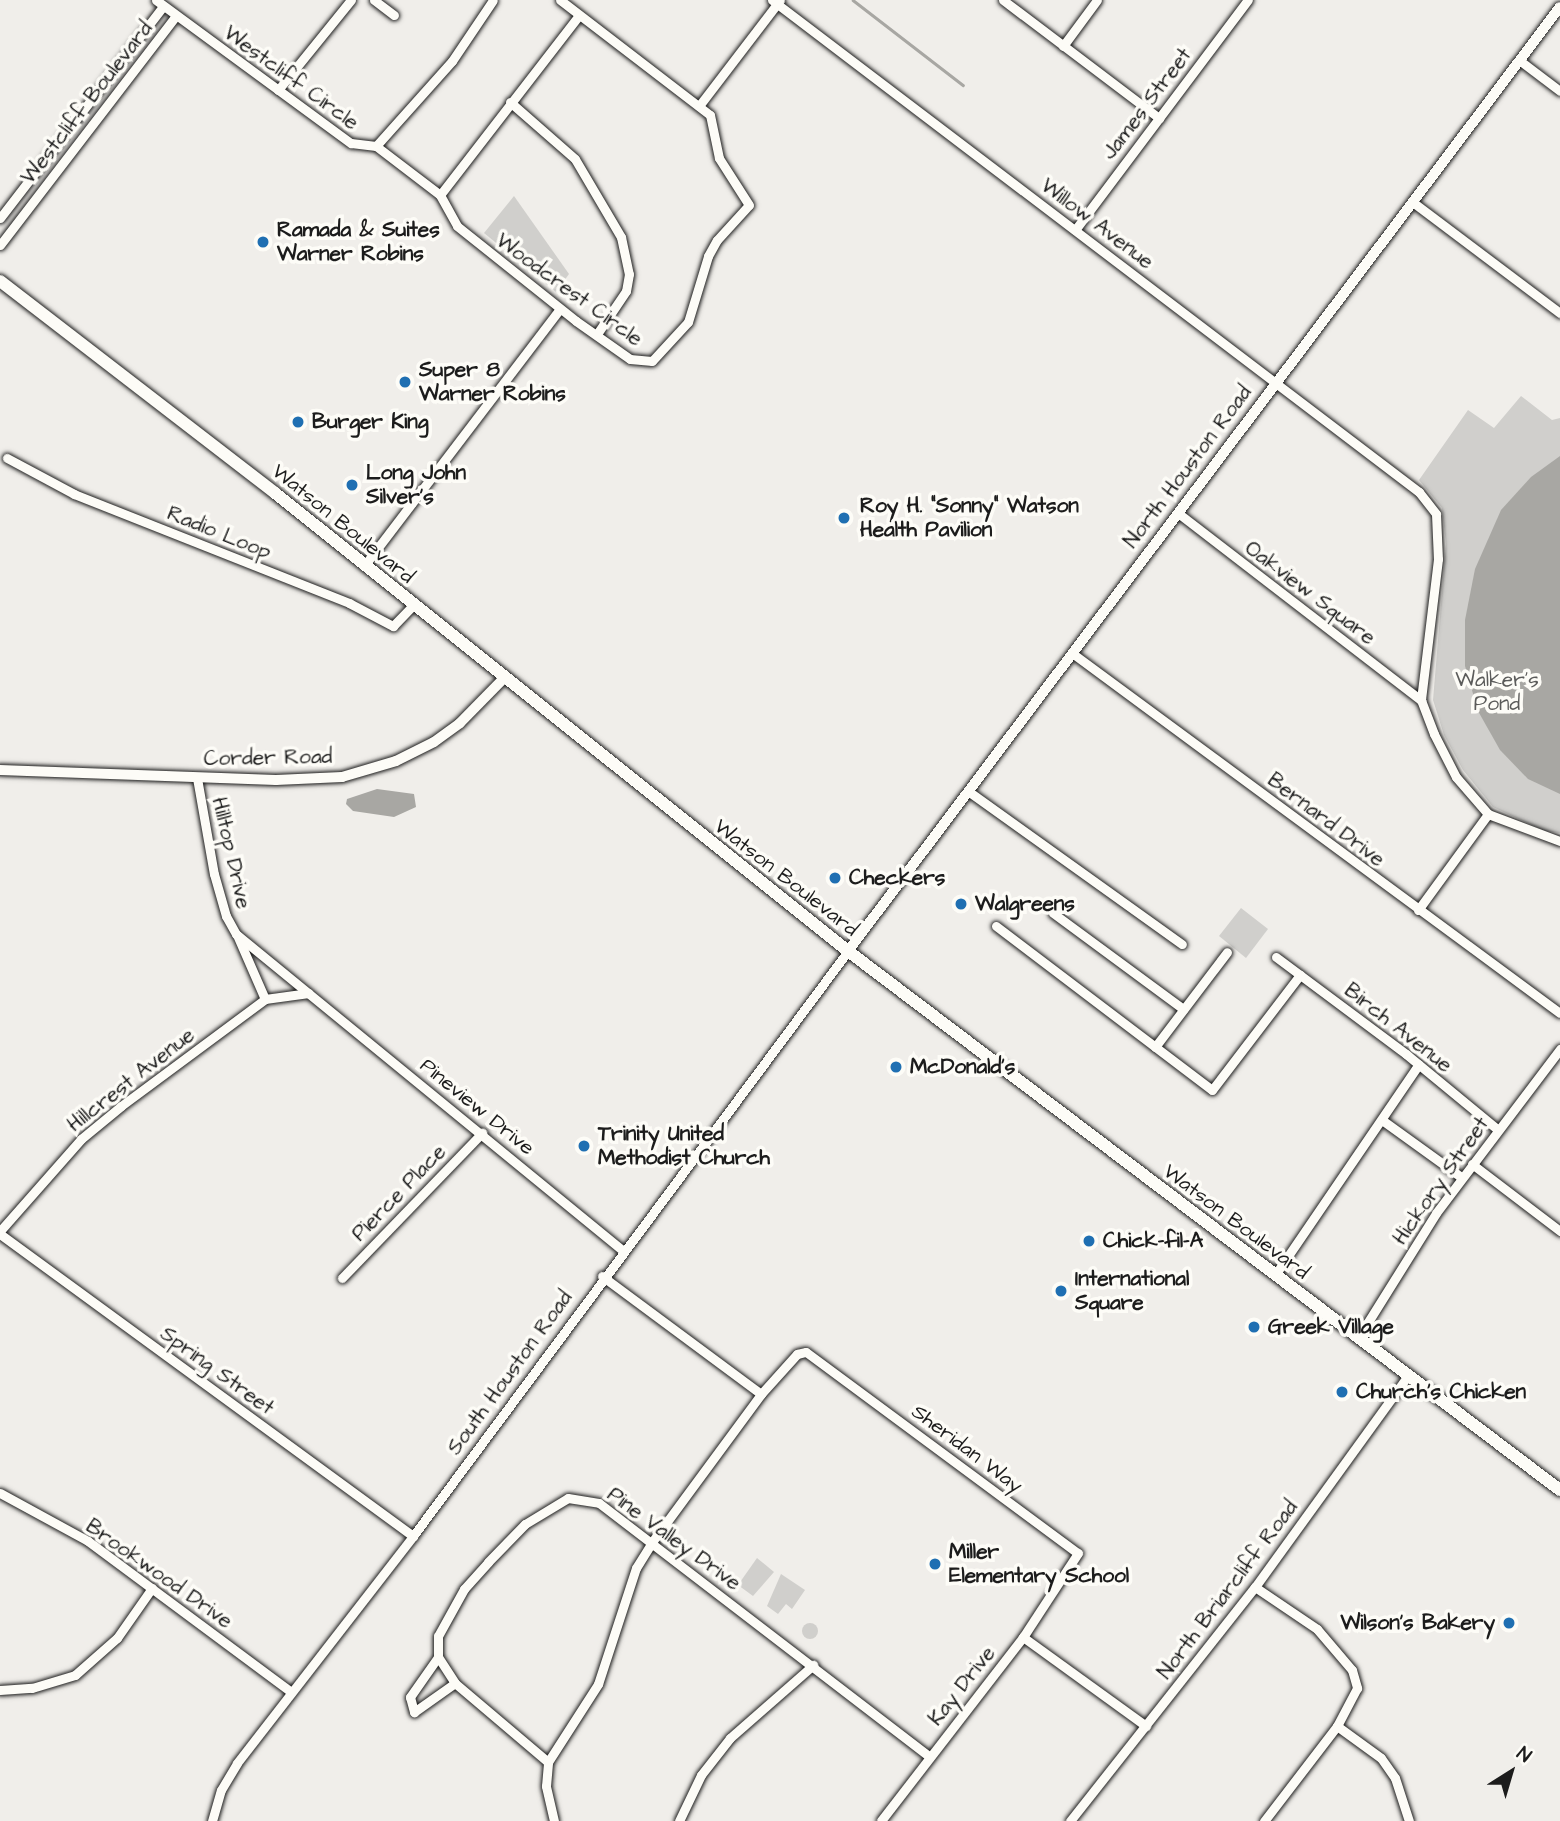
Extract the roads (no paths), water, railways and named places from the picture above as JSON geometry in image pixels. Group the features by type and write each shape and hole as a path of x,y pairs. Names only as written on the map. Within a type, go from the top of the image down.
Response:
{"main road":[{"name":"Watson Boulevard","path":"0,281 848,951 1560,1490"}],"street":[{"path":"278,90 351,0"},
{"path":"374,0 394,15"},
{"name":"Westcliff Circle","path":"376,146 452,61 493,0"},
{"path":"440,195 579,15 561,0"},
{"path":"1003,0 1159,118"},
{"path":"1063,46 1097,0"},
{"name":"James Street","path":"1075,230 1248,0"},
{"path":"699,106 776,1"},
{"name":"Willow Avenue","path":"776,1 1402,476 1436,514 1438,559 1421,700"},
{"name":"Westcliff Circle","path":"159,3 356,147 376,146 440,195"},
{"name":"Westcliff Boulevard","path":"0,218 159,3"},
{"name":"North Houston Road","path":"848,951 1560,7"},
{"name":"Woodcrest Circle","path":"440,195 457,226 560,309 630,359 642,363 662,354 688,322 717,240 749,205 719,158 714,122 699,106 579,15"},
{"name":"Westcliff Boulevard","path":"0,245 176,16"},
{"path":"1519,60 1560,91"},
{"path":"510,102 575,159 621,237 629,274 626,291 597,334"},
{"path":"1414,203 1560,313"},
{"path":"364,566 560,309"},
{"name":"Radio Loop","path":"7,458 74,494 349,603 393,626 412,606"},
{"name":"Oakview Square","path":"1178,513 1421,700"},
{"name":"Bernard Drive","path":"1072,653 1560,1013"},
{"name":"Corder Road","path":"0,770 197,778 321,779 370,771 446,734 504,678"},
{"path":"1421,700 1456,777 1488,814 1560,841"},
{"name":"Hilltop Drive","path":"197,778 214,874 226,916 265,999"},
{"path":"968,791 1182,944"},
{"path":"1418,910 1488,814"},
{"path":"1053,913 1183,1009"},
{"path":"996,926 1212,1090 1300,975"},
{"name":"Hilltop Drive","path":"236,934 309,993"},
{"name":"South Houston Road","path":"212,1821 221,1790 237,1763 413,1535 602,1276 848,951"},
{"path":"1155,1047 1227,951"},
{"name":"Birch Avenue","path":"1276,957 1419,1064 1497,1129"},
{"name":"Hillcrest Avenue","path":"0,1233 81,1139 265,999 309,993"},
{"name":"Pineview Drive","path":"309,993 622,1250"},
{"name":"Hickory Street","path":"1358,1338 1461,1177 1560,1049"},
{"path":"1275,1275 1419,1064"},
{"path":"1382,1120 1461,1177"},
{"name":"Pierce Place","path":"342,1278 482,1133"},
{"path":"1472,1164 1560,1231"},
{"name":"Spring Street","path":"0,1233 413,1535"},
{"path":"602,1276 761,1394"},
{"name":"Sheridan Way","path":"548,1762 598,1684 636,1568 652,1542 761,1394 797,1354 815,1355 1078,1553 1023,1637"},
{"name":"North Briarcliff Road","path":"1070,1821 1255,1587 1408,1376"},
{"name":"Brookwood Drive","path":"0,1493 88,1541 291,1692"},
{"name":"Pine Valley Drive","path":"438,1657 438,1636 464,1589 525,1524 555,1503 568,1498 598,1503 930,1757"},
{"path":"1255,1587 1317,1629 1352,1670 1357,1688 1337,1727 1264,1821"},
{"path":"0,1690 32,1688 75,1675 117,1638 152,1588"},
{"path":"1023,1637 1146,1726"},
{"name":"Kay Drive","path":"930,1757 1023,1637"},
{"path":"455,1683 414,1712 410,1697 438,1657 455,1683 548,1762 546,1786 554,1821"},
{"path":"678,1821 701,1775 730,1738 813,1665"},
{"path":"1337,1727 1381,1758 1395,1778 1409,1821"},
{"path":"881,1821 930,1757"}],"waterway":[{"path":"853,0 963,85"}],"place":[{"name":"Ramada & Suites Warner Robins","path":"263,242"},
{"name":"Super 8 Warner Robins","path":"405,382"},
{"name":"Burger King","path":"298,422"},
{"name":"Long John Silver's","path":"352,485"},
{"name":"Roy H. \"Sonny\" Watson Health Pavilion","path":"844,518"},
{"name":"Checkers","path":"835,878"},
{"name":"Walgreens","path":"961,904"},
{"name":"McDonald's","path":"896,1067"},
{"name":"Trinity United Methodist Church","path":"584,1146"},
{"name":"Chick-fil-A","path":"1089,1241"},
{"name":"International Square","path":"1061,1291"},
{"name":"Greek Village","path":"1254,1327"},
{"name":"Church's Chicken","path":"1342,1392"},
{"name":"Miller Elementary School","path":"935,1564"},
{"name":"Wilson's Bakery","path":"1509,1623"}],"park label":[{"name":"Walker's Pond","path":"1497,692"}]}
